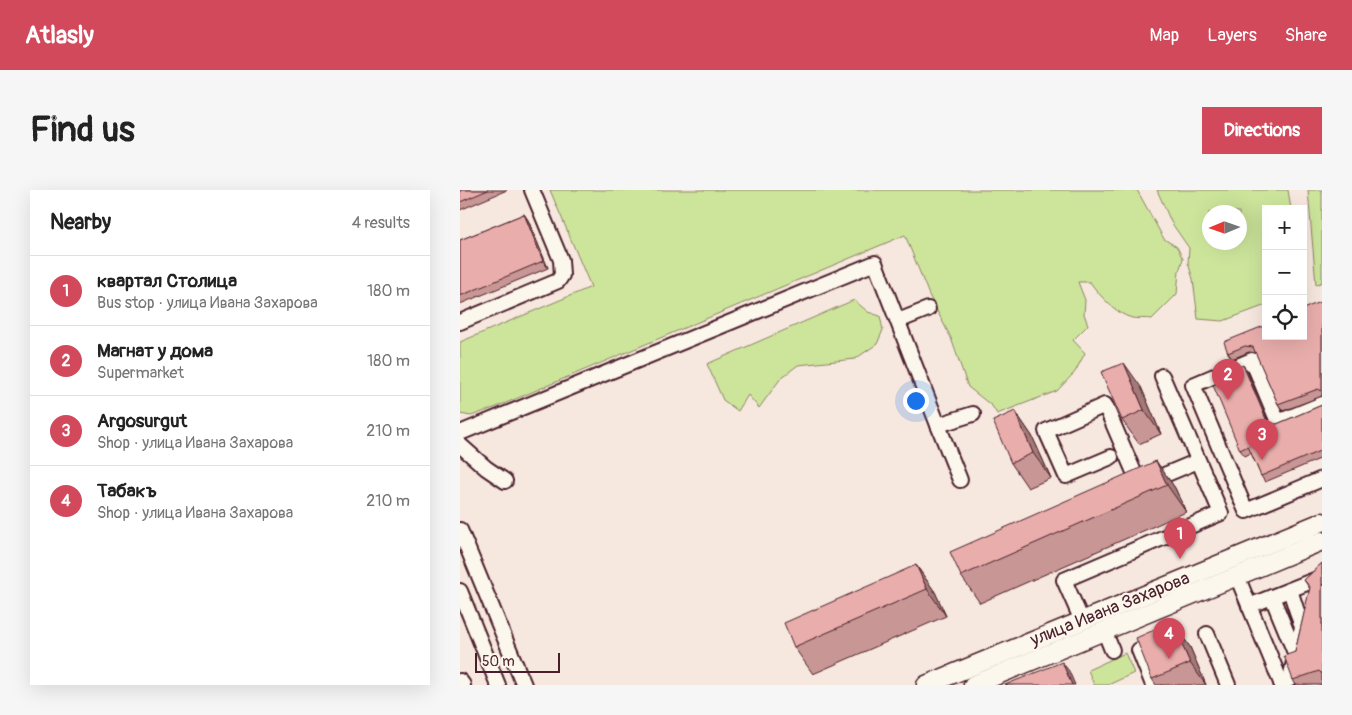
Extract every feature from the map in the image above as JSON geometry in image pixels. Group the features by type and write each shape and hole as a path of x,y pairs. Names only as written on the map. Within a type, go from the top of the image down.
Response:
{"main road":[{"name":"улица Ивана Захарова","path":"926,685 1322,522"},
{"name":"улица Ивана Захарова","path":"973,685 1322,541"}],"street":[{"path":"460,322 558,282 562,275 561,260 532,190"},
{"path":"460,433 875,263 960,480"},
{"path":"898,321 928,309"},
{"path":"1322,404 1278,422 1252,360 1193,385 1246,511 1322,480"},
{"path":"1082,620 1064,580 1220,513 1162,376"},
{"path":"1111,457 1066,476 1046,431 1105,405 1140,486"},
{"path":"938,425 973,414"},
{"path":"460,445 486,468 505,481"},
{"path":"1125,492 1198,461"},
{"path":"460,530 524,685"},
{"path":"1237,576 1281,684 1290,679 1302,626 1290,590"},
{"path":"1249,606 1322,577"},
{"path":"460,591 466,621 498,685"},
{"path":"1272,597 1296,656"},
{"path":"1104,630 1112,650"},
{"path":"1207,634 1228,685"},
{"path":"1139,650 1153,685"},
{"path":"460,681 463,685"}],"green space":[{"path":"550,190 1137,190 1164,239 1177,247 1183,259 1179,271 1177,294 1152,319 1132,318 1120,313 1098,293 1090,282 1078,282 1085,300 1084,314 1088,325 1073,340 1085,353 1075,372 1057,391 997,414 992,406 968,387 951,338 929,295 905,235 494,408 471,416 460,414 460,342 591,287"},
{"path":"1157,190 1288,190 1290,205 1262,205 1262,306 1223,321 1198,319 1193,279 1188,263 1189,248 1171,222"},
{"path":"1308,190 1322,190 1322,282 1316,285"},
{"path":"854,300 868,312 880,316 883,330 877,344 855,359 798,365 781,378 759,408 748,395 738,411 723,400 707,364"},
{"path":"1125,653 1134,673 1108,685 1094,685 1088,670"}],"building":[{"path":"460,190 488,190 460,202"},
{"path":"524,214 543,261 460,296 460,240"},
{"path":"1322,301 1322,391 1318,389 1278,404 1253,347 1245,346 1228,353 1224,342 1262,327 1262,340 1307,340 1307,307"},
{"path":"1124,363 1144,410 1122,420 1101,372"},
{"path":"1243,365 1266,419 1272,424 1277,424 1322,405 1322,450 1261,476 1248,446 1240,450 1213,385 1237,375 1235,369"},
{"path":"1015,411 1033,453 1011,463 993,421"},
{"path":"1156,461 1167,485 961,576 950,552"},
{"path":"1322,563 1322,674 1319,671 1293,680 1284,656 1295,652 1310,587 1304,580"},
{"path":"916,565 927,589 794,647 784,623"},
{"path":"1172,622 1190,663 1152,679 1136,638"},
{"path":"1062,662 1072,685 1005,685"}],"place":[{"name":"Магнат у дома","path":"1228,400"},
{"name":"Argosurgut","path":"1262,460"},
{"name":"квартал Столица","path":"1180,559"},
{"name":"Табакъ","path":"1169,659"}]}
